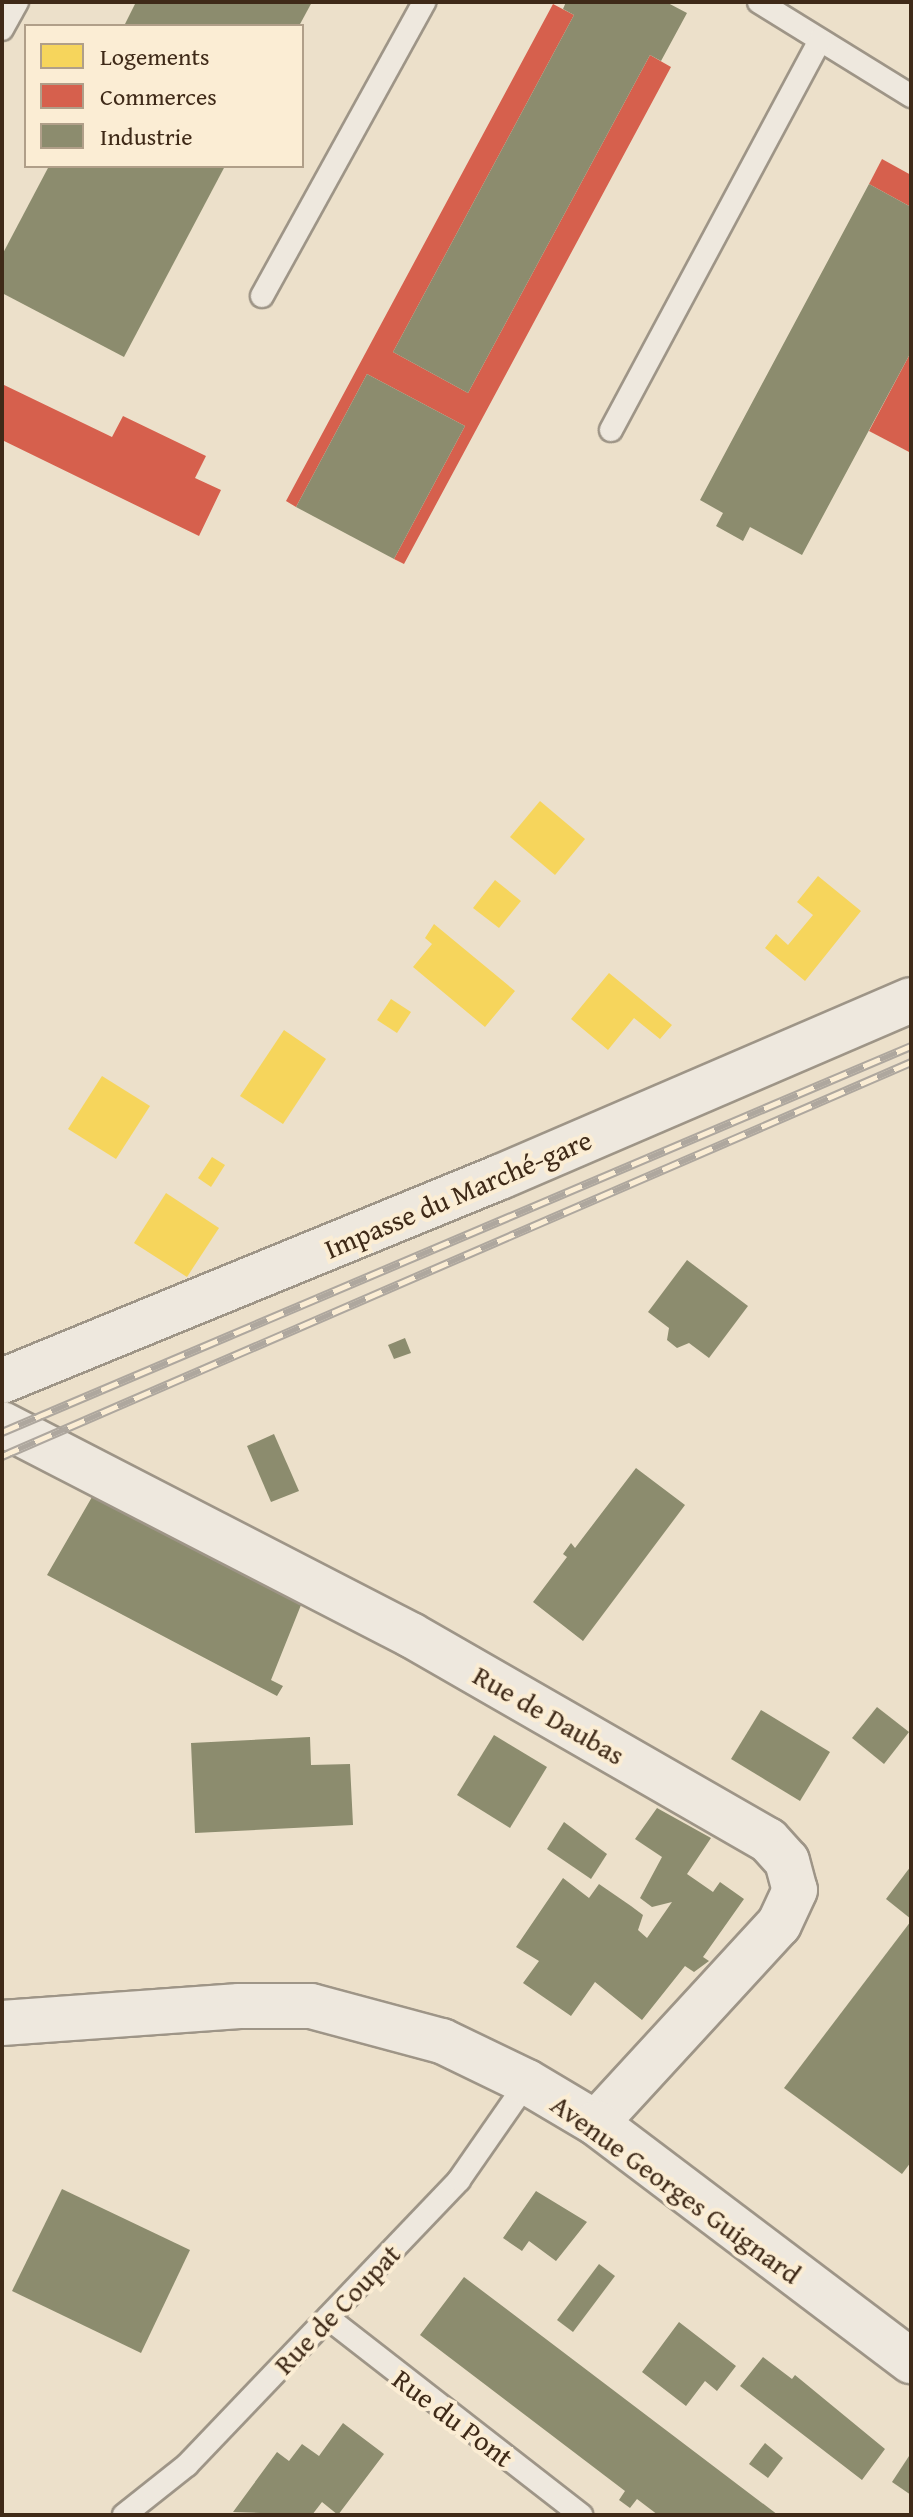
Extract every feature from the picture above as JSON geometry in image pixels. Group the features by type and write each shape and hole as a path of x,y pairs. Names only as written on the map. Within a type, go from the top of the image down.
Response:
{"street":[{"name":"Impasse du Marché-gare","path":"2,1381 500,1177 911,1000"},
{"name":"Rue de Daubas","path":"2,1424 411,1635 768,1840 787,1861 795,1890 779,1924 596,2123"},
{"name":"Avenue Georges Guignard","path":"2,2023 239,2006 311,2006 442,2041 527,2082 596,2123 911,2361"}],"lane":[{"path":"2,29 17,2"},
{"path":"262,296 424,2"},
{"path":"759,2 911,96"},
{"path":"611,430 820,41"},
{"name":"Rue de Coupat","path":"124,2515 187,2465 459,2180 527,2082"},
{"name":"Rue du Pont","path":"328,2318 581,2515"}],"building: Logements":[{"path":"540,801 585,839 555,875 510,837"},
{"path":"818,876 861,911 805,981 765,948 776,934 788,945 813,915 797,902"},
{"path":"495,880 521,901 499,928 473,908"},
{"path":"434,924 515,991 485,1027 413,967 432,944 425,938"},
{"path":"609,973 672,1025 660,1039 634,1018 608,1050 571,1019"},
{"path":"391,999 411,1012 397,1033 377,1020"},
{"path":"284,1030 326,1059 283,1124 240,1096"},
{"path":"102,1076 150,1106 116,1159 68,1129"},
{"path":"212,1157 225,1165 211,1187 198,1178"},
{"path":"166,1193 219,1228 187,1277 134,1243"}],"building: Commerces":[{"path":"553,4 574,15 393,352 468,393 650,55 671,67 404,564 394,559 465,426 367,374 296,507 286,501"},
{"path":"882,159 911,175 911,207 869,184"},
{"path":"911,352 911,453 869,431"},
{"path":"2,384 112,437 123,416 206,456 195,478 221,490 199,536 2,440"}],"building: Industrie":[{"path":"136,2 312,2 300,24 125,24"},
{"path":"566,2 666,2 687,13 661,61 650,55 468,393 393,352 574,15 563,9"},
{"path":"48,168 224,168 124,357 2,293 2,255"},
{"path":"869,184 911,207 911,352 802,555 750,527 743,541 716,526 723,513 700,500"},
{"path":"367,374 465,426 394,559 296,507"},
{"path":"687,1260 748,1306 709,1358 689,1343 677,1348 667,1340 669,1328 648,1312"},
{"path":"405,1338 411,1353 394,1359 388,1345"},
{"path":"274,1434 299,1491 271,1502 247,1446"},
{"path":"636,1468 685,1505 583,1641 533,1602 567,1557 563,1554 571,1543 575,1548"},
{"path":"92,1497 301,1605 271,1680 283,1686 277,1696 47,1575"},
{"path":"877,1707 909,1732 884,1764 852,1738"},
{"path":"761,1710 830,1752 800,1801 731,1759"},
{"path":"494,1735 547,1767 510,1828 457,1795"},
{"path":"310,1737 311,1765 350,1764 353,1825 195,1833 191,1743"},
{"path":"657,1808 711,1838 687,1874 713,1892 720,1882 744,1899 703,1957 709,1961 694,1972 685,1966 642,2020 595,1982 571,2016 523,1983 539,1961 516,1947 563,1878 589,1898 599,1884 631,1906 643,1915 638,1930 647,1938 672,1902 652,1907 640,1898 662,1857 635,1839"},
{"path":"564,1822 607,1854 591,1879 547,1849"},
{"path":"911,1866 911,1919 886,1899"},
{"path":"911,1921 911,2162 902,2174 784,2088"},
{"path":"62,2189 190,2250 141,2353 12,2291"},
{"path":"536,2191 587,2222 556,2261 529,2241 522,2251 503,2238"},
{"path":"599,2264 615,2276 573,2332 557,2320"},
{"path":"464,2277 778,2515 658,2515 637,2499 630,2508 619,2500 625,2491 420,2335"},
{"path":"679,2322 736,2366 717,2391 705,2381 686,2406 642,2372"},
{"path":"763,2357 792,2379 795,2375 885,2449 862,2480 740,2386"},
{"path":"343,2423 384,2454 338,2515 322,2502 312,2515 233,2512 277,2452 289,2461 302,2444 319,2456"},
{"path":"765,2443 783,2458 768,2478 749,2464"},
{"path":"911,2453 911,2495 892,2482"}],"railway":[{"path":"2,1432 911,1046"},
{"path":"2,1456 911,1062"}]}
